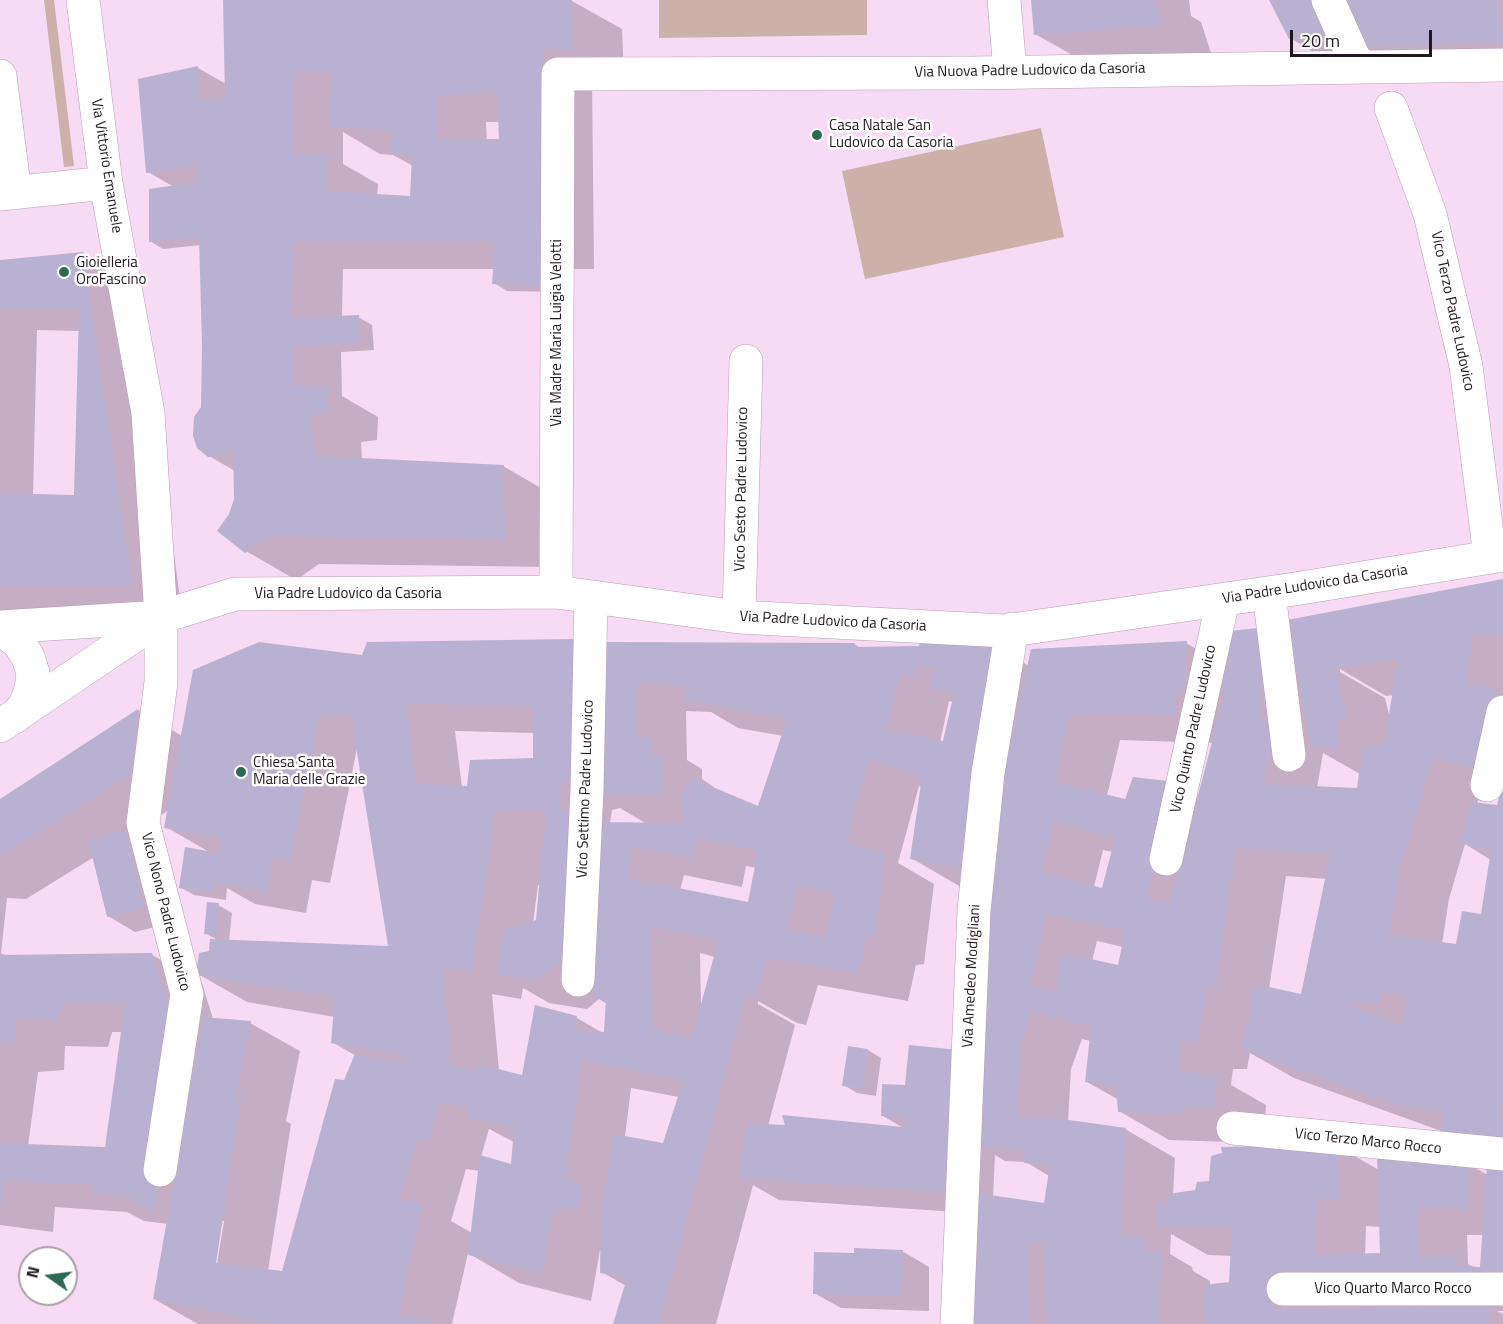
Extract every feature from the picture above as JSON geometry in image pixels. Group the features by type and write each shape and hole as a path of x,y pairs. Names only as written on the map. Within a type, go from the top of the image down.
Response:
{"street":[{"name":"Via Vittorio Emanuele","path":"83,0 106,183 148,413 161,617"},
{"path":"1004,0 1010,71"},
{"path":"1328,0 1358,67"},
{"name":"Via Nuova Padre Ludovico da Casoria","path":"558,74 970,73 1503,65"},
{"name":"Via Madre Maria Luigia Velotti","path":"556,592 558,74"},
{"path":"0,76 7,194 106,183"},
{"name":"Vico Terzo Padre Ludovico","path":"1391,108 1430,214 1464,355 1497,556"},
{"name":"Vico Sesto Padre Ludovico","path":"739,617 746,361"},
{"name":"Via Padre Ludovico da Casoria","path":"161,617 236,594 556,592 739,617 1005,631 1269,593 1497,556"},
{"path":"1269,593 1289,755"},
{"name":"Vico Settimo Padre Ludovico","path":"578,980 587,790 591,598"},
{"name":"Vico Quinto Padre Ludovico","path":"1166,859 1222,600"},
{"path":"0,629 161,617"},
{"path":"7,722 161,617"},
{"name":"Vico Nono Padre Ludovico","path":"160,1170 187,994 143,823 161,682 161,617"},
{"path":"0,629 19,643 28,657 33,673 31,690 25,705 7,722"},
{"name":"Via Amedeo Modigliani","path":"957,1324 974,911 988,773 1012,629"},
{"path":"1487,785 1503,712"},
{"name":"Vico Terzo Marco Rocco","path":"1233,1128 1503,1154"},
{"name":"Vico Quarto Marco Rocco","path":"1283,1289 1503,1289"}],"shaded area":[{"path":"44,0 54,0 74,166 64,167"},
{"path":"659,0 867,0 867,35 659,38"},
{"path":"1041,128 1064,237 865,279 842,171"}],"building":[{"path":"223,0 572,0 575,50 543,48 544,285 492,284 495,241 293,241 292,318 359,315 361,343 292,346 294,385 329,387 328,412 312,414 313,445 319,456 504,465 505,539 269,536 245,553 217,531 229,514 234,499 233,452 208,457 197,448 193,436 194,417 201,407 199,237 149,242 149,189 198,182 198,166 146,173 138,79 198,66 200,101 225,97","holes":["293,71 332,71 329,126 392,131 389,154 412,157 410,196 326,191 329,154 294,154","497,92 499,139 438,140 437,95"]},
{"path":"1031,0 1154,0 1163,25 1034,35"},
{"path":"1269,0 1319,0 1339,37 1289,39"},
{"path":"1340,0 1495,0 1503,42 1363,47"},
{"path":"83,252 133,586 0,586 0,493 74,495 79,310 0,309 0,260"},
{"path":"1503,579 1503,636 1474,634 1467,683 1495,687 1483,770 1433,758 1400,870 1389,935 1456,944 1462,911 1481,914 1491,850 1460,843 1472,802 1497,805 1503,778 1503,1097 1500,1113 1503,1113 1503,1145 1441,1139 1445,1113 1395,1104 1242,1050 1255,984 1301,994 1330,855 1236,848 1216,986 1207,985 1198,1042 1183,1041 1179,1071 1217,1075 1215,1108 1183,1107 1182,1114 1118,1112 1116,1087 1085,1082 1091,1027 1032,1012 1022,1040 1017,1116 1055,1118 1126,1128 1121,1234 1143,1237 1146,1252 1161,1251 1160,1324 1047,1324 1044,1244 1029,1244 1029,1324 968,1324 970,1192 1044,1203 1050,1165 1024,1163 1025,1150 976,1146 983,979 1006,763 1031,649 1187,641 1184,691 1177,690 1175,715 1070,713 1055,782 1125,799 1133,777 1176,782 1147,898 1170,903 1225,692 1216,691 1230,631 1267,627 1260,721 1275,722 1263,784 1357,788 1363,745 1384,746 1398,659 1335,668 1347,715 1337,723 1338,747 1311,747 1287,620","holes":["1054,822 1115,838 1102,888 1041,872","1047,914 1125,931 1118,965 1063,953 1055,991 1031,986","1383,992 1409,996 1401,1024 1351,1007 1352,1002 1379,1003"]},
{"path":"921,637 992,642 999,648 964,870 910,859 922,777 869,759 847,843 885,853 875,936 867,937 858,973 768,958 756,997 746,995 659,1324 613,1324 627,1278 600,1273 601,1212 614,1134 663,1143 683,1081 582,1060 566,1178 583,1184 580,1207 553,1210 542,1274 468,1255 480,1155 511,1164 514,1128 466,1116 468,1108 440,1102 428,1143 417,1141 399,1200 423,1203 398,1317 432,1319 431,1324 271,1324 153,1299 203,1017 251,1021 236,1097 242,1094 216,1263 282,1271 335,1079 344,1080 355,1054 403,1063 407,1056 331,1043 335,997 196,975 199,953 209,951 210,939 388,946 351,715 320,717 290,861 273,858 267,892 214,883 212,893 179,888 185,847 219,853 222,839 164,828 193,670 259,642 362,655 367,642 574,639 571,780 562,782 559,810 571,810 562,961 536,981 498,975 503,930 536,920 546,809 496,810 472,971 443,967 450,1043 446,1062 476,1071 478,1064 522,1075 535,1005 577,1016 576,1030 604,1032 606,999 593,998 588,914 596,822 683,823 682,790 689,790 691,778 758,806 787,719 687,700 685,686 637,683 638,736 652,739 652,755 665,757 663,794 596,796 604,642 854,643 856,647 919,646","holes":["917,665 935,668 930,688 954,693 943,741 887,729 900,674 916,677","406,703 533,707 533,758 470,760 467,786 417,784","697,838 758,851 748,902 628,878 634,847 693,859","797,886 836,894 825,938 787,929","651,926 718,941 692,1038 653,1029"]},
{"path":"138,709 131,774 0,856 0,799"},
{"path":"126,830 145,908 107,917 88,839"},
{"path":"207,902 219,903 216,935 204,934"},
{"path":"152,953 168,1003 148,1185 158,1186 156,1209 134,1206 135,1198 93,1193 93,1185 5,1180 3,1205 0,1204 0,1143 105,1147 125,1003 62,1004 58,1020 16,1018 15,1042 0,1043 0,955"},
{"path":"909,1045 959,1050 954,1193 738,1178 747,1123 785,1125 782,1115 903,1127 903,1117 881,1116 882,1084 905,1085"},
{"path":"848,1046 868,1049 863,1089 842,1086"},
{"path":"1337,1144 1341,1199 1317,1198 1315,1255 1380,1253 1377,1155 1470,1164 1468,1209 1418,1207 1419,1257 1456,1255 1458,1266 1480,1267 1487,1166 1503,1168 1503,1282 1273,1288 1272,1310 1491,1306 1490,1324 1205,1324 1204,1285 1229,1282 1232,1228 1157,1228 1156,1205 1169,1202 1168,1194 1195,1190 1197,1182 1209,1181 1211,1156 1222,1153 1221,1147"},
{"path":"854,1248 903,1250 902,1296 813,1294 814,1252 854,1253"}],"place":[{"name":"Casa Natale San Ludovico da Casoria","path":"817,135"},
{"name":"Gioielleria OroFascino","path":"64,272"},
{"name":"Chiesa Santa Maria delle Grazie","path":"241,772"}]}
